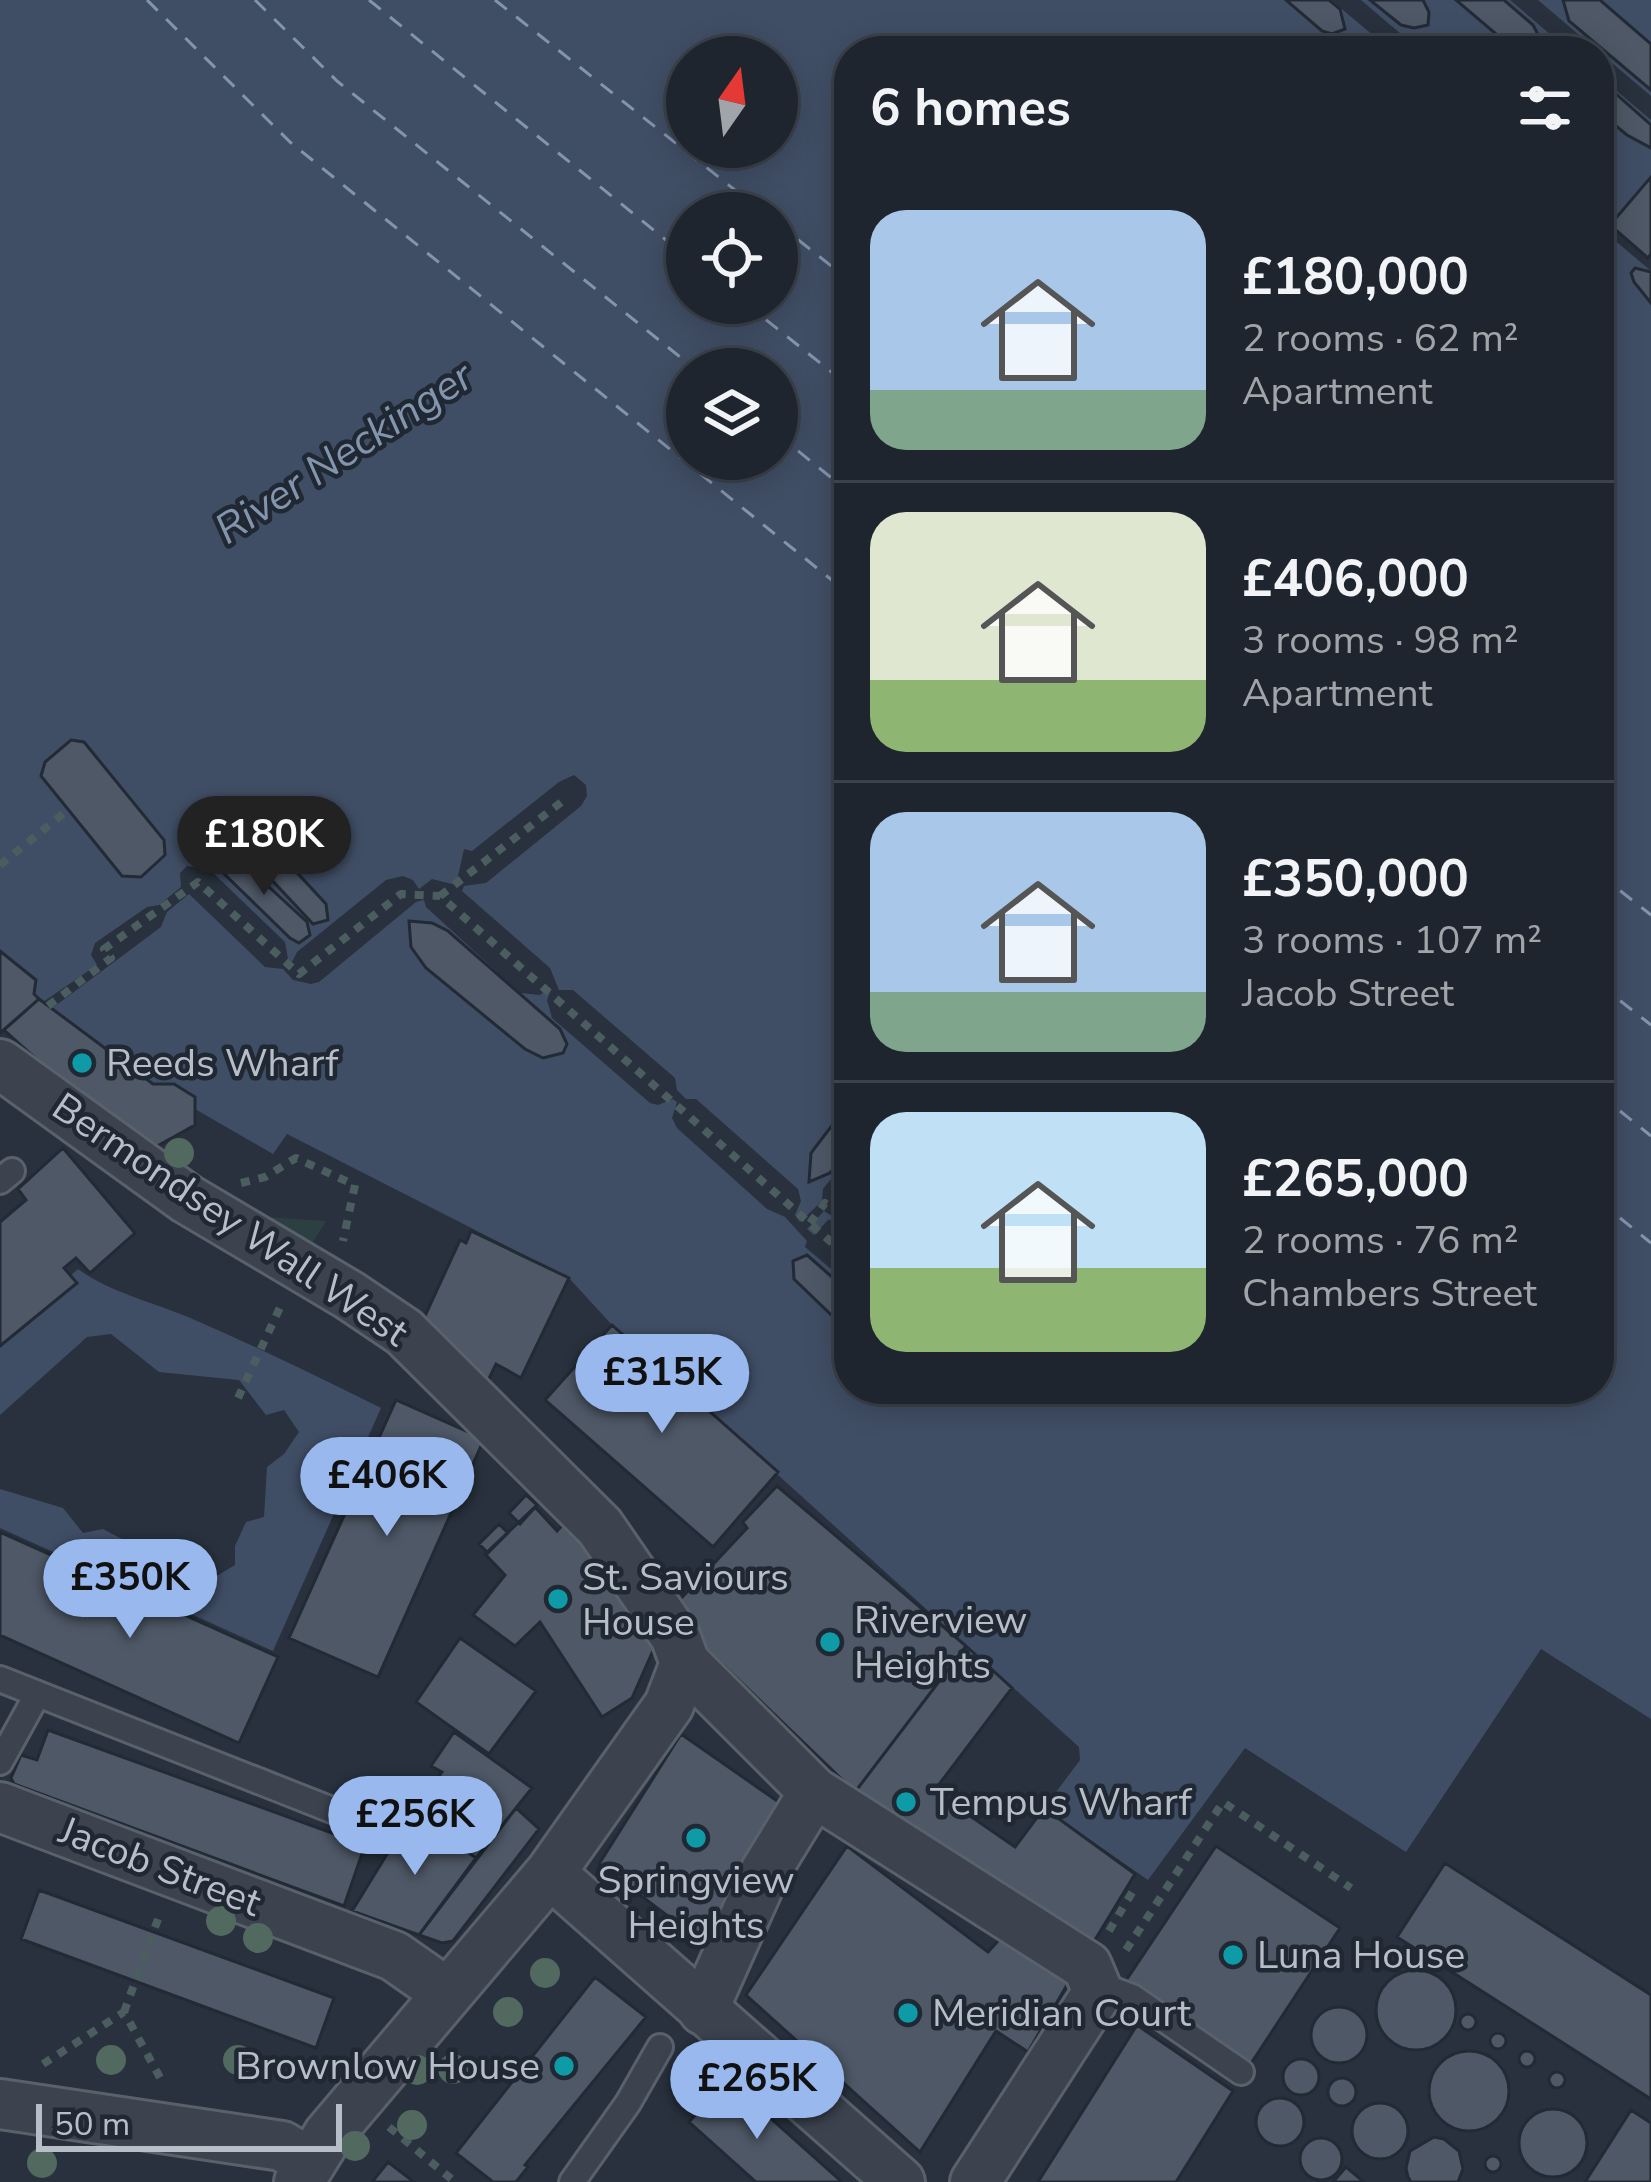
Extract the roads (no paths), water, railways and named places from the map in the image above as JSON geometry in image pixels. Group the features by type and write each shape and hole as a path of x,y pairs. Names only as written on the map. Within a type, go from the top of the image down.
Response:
{"street":[{"name":"Bermondsey Wall West","path":"15,1074 188,1199 350,1294 404,1332 600,1527 675,1636 685,1663 814,1792 1088,1966 1098,1992"},
{"path":"14,2089 282,2146 304,2172 550,1873 669,1705 685,1663"},
{"path":"703,2010 765,1872 814,1792"},
{"name":"Jacob Street","path":"0,1808 394,1956 447,1993"},
{"path":"550,1873 900,2182"},
{"path":"975,2182 1098,1992"}],"lane":[{"path":"0,1679 375,1828"},
{"path":"0,1762 37,1695"},
{"path":"1098,1992 1132,1996 1241,2072"},
{"path":"572,2182 660,2047"}],"water":[{"name":"River Neckinger","path":"0,0 1651,0 1651,1719 1541,1649 1406,1852 1245,1748 1148,1880 1044,1808 1080,1760 1079,1747 612,1325 569,1278 287,1134 273,1154 195,1109 195,1097 174,1084 153,1084 34,994 36,980 0,951"},
{"path":"78,1269 381,1408 273,1651 0,1528 0,1489 63,1508 83,1533 103,1529 205,1583 235,1565 235,1546 246,1522 264,1517 267,1467 284,1454 299,1432 284,1410 266,1415 239,1380 159,1372 111,1334 87,1337 0,1415 0,1340"}],"place":[{"name":"Reeds Wharf","path":"82,1063"},
{"name":"St. Saviours House","path":"558,1599"},
{"name":"Riverview Heights","path":"830,1642"},
{"name":"Tempus Wharf","path":"906,1802"},
{"name":"Springview Heights","path":"696,1838"},
{"name":"Luna House","path":"1233,1955"},
{"name":"Meridian Court","path":"908,2013"},
{"name":"Brownlow House","path":"564,2066"}]}
